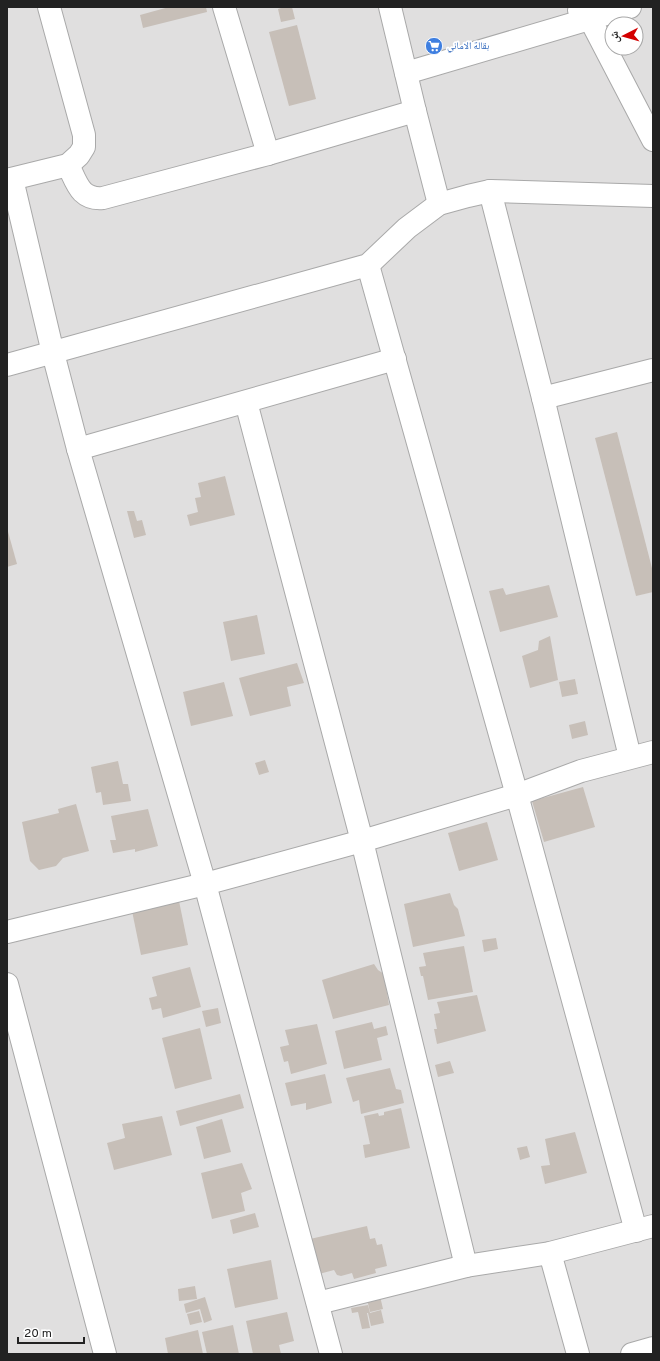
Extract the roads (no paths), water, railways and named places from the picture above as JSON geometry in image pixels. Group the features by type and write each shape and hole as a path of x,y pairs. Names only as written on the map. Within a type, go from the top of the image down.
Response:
{"street":[{"path":"49,7 84,135 84,147 79,155 68,165 10,179 78,449 205,884 331,1354"},
{"path":"224,7 268,154"},
{"path":"390,7 415,111 440,204"},
{"path":"406,72 583,13 630,7"},
{"path":"583,13 653,140"},
{"path":"68,165 79,188 86,196 94,199 103,198 124,194 268,154 415,111"},
{"path":"490,191 543,398 630,757"},
{"path":"7,365 368,265 407,228 440,204 468,196 490,191 653,196"},
{"path":"318,1303 466,1266 550,1253 644,1229 517,795 368,265"},
{"path":"78,449 395,359"},
{"path":"543,398 653,370"},
{"path":"246,402 362,841 466,1266"},
{"path":"7,932 205,884 362,841 517,795 581,771 653,752"},
{"path":"7,984 105,1354"},
{"path":"550,1253 578,1354"},
{"path":"632,1354 653,1348"}],"place":[{"name":"بقالة الاماني","path":"434,46"}]}
